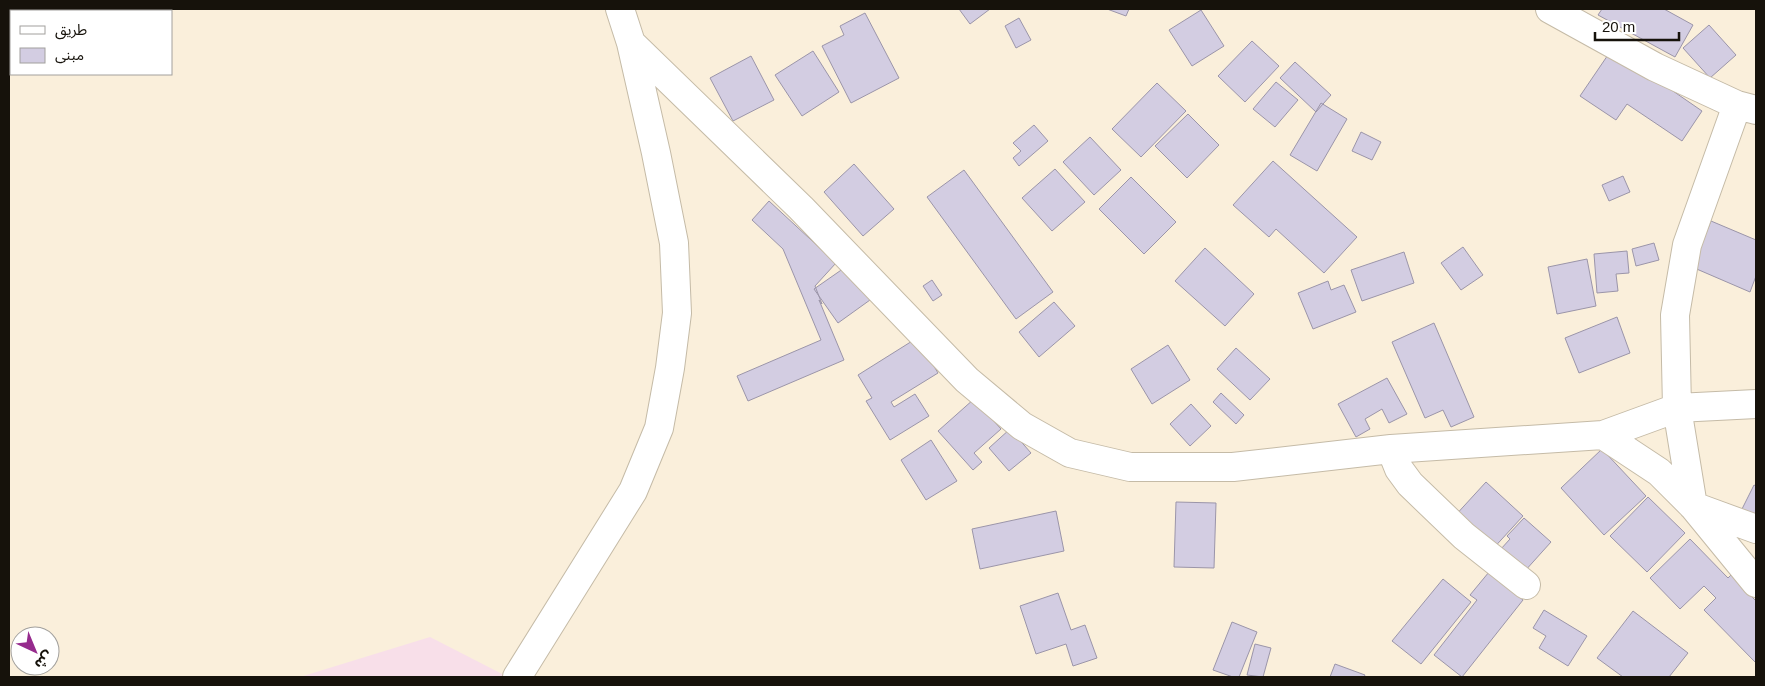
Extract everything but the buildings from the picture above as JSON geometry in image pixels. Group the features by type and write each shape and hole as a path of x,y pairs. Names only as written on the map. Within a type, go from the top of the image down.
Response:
{"street":[{"path":"517,677 536,643 633,491 659,428 670,368 677,313 674,243 631,43 620,9"},
{"path":"1550,9 1655,67 1746,108 1687,245 1675,315 1677,408 1693,506"},
{"path":"631,43 801,208 967,380 1022,426 1070,453 1130,467 1233,467 1391,449 1603,435 1677,408 1756,404"},
{"path":"1603,435 1659,472 1693,506 1756,583"},
{"path":"1391,449 1399,469 1410,484 1464,536 1526,585"},
{"path":"1693,506 1756,529"}],"shaded area":[{"path":"430,637 508,677 300,677"}]}
